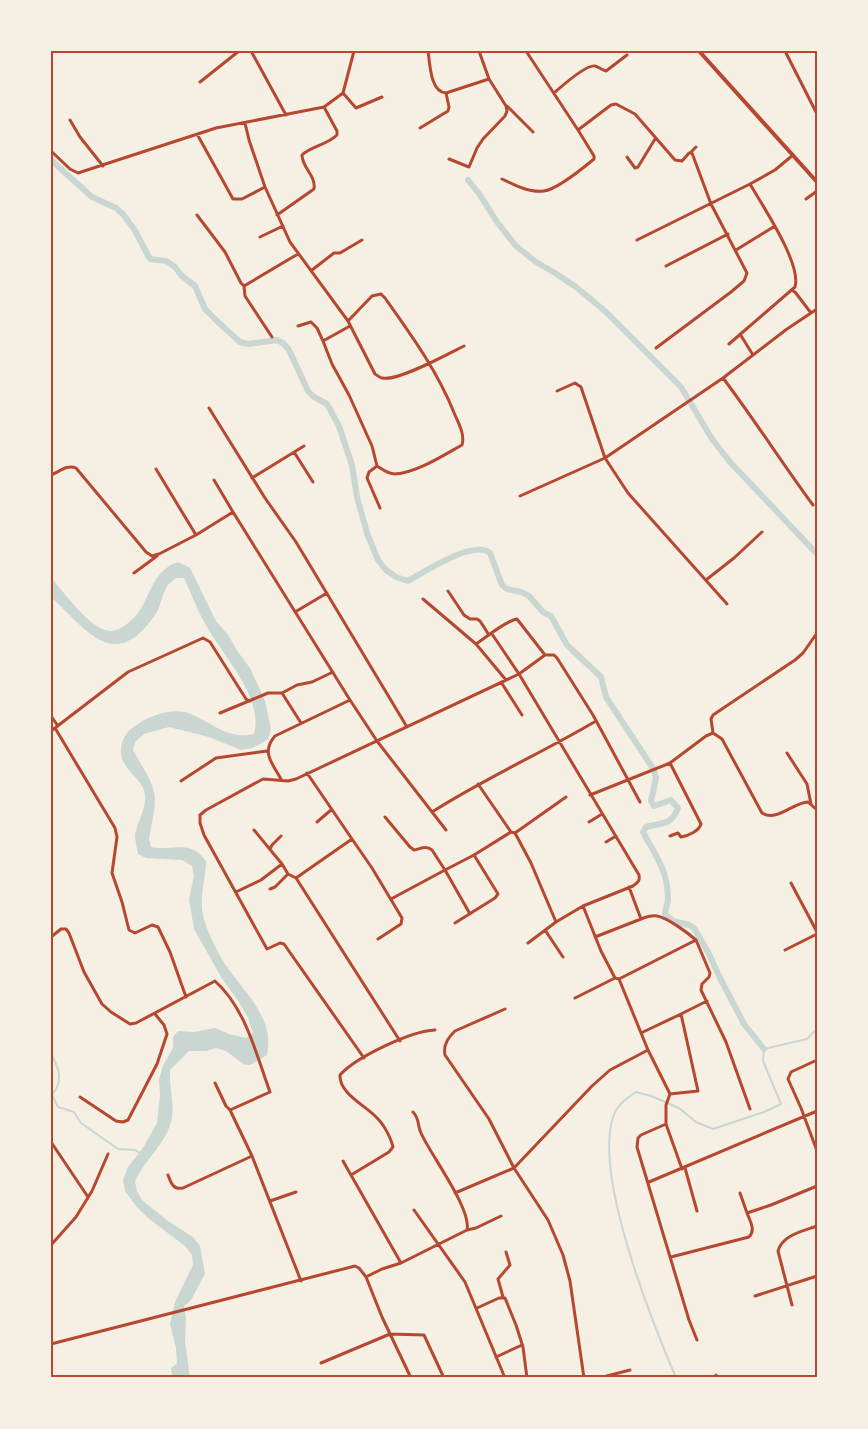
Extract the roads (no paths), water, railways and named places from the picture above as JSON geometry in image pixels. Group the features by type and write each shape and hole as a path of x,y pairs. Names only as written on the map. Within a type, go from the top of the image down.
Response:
{"main road":[{"path":"699,51 817,182"}],"street":[{"path":"200,82 239,51"},
{"path":"251,51 286,115"},
{"path":"51,151 70,169 78,173 216,128 324,107 343,93 354,51"},
{"path":"428,51 434,82 441,93 489,79"},
{"path":"479,51 489,79 506,106 533,132"},
{"path":"502,179 532,191 543,191 565,180 594,159 578,130 526,51"},
{"path":"785,51 817,114"},
{"path":"554,93 573,77 589,67 595,66 606,71 627,55"},
{"path":"343,93 354,107 363,106 382,97"},
{"path":"420,128 448,111 446,93"},
{"path":"578,130 611,105 616,104 635,114 675,160 682,161 696,147"},
{"path":"449,160 469,167 483,139 505,116 506,106"},
{"path":"277,215 314,189 311,174 303,162 302,155 337,135 337,131 324,107"},
{"path":"70,120 104,166"},
{"path":"245,123 265,188 277,215 298,254 312,270 349,323 375,374 381,378 387,378 410,372 464,346"},
{"path":"197,134 233,199 242,199 265,188"},
{"path":"627,157 634,168 638,167 655,139"},
{"path":"656,348 712,307 744,280 746,273 728,234 711,204 691,152"},
{"path":"637,240 750,184 775,170 793,155"},
{"path":"729,344 791,290 796,281 792,261 775,226 750,184"},
{"path":"806,199 817,191"},
{"path":"197,215 225,252 241,284 244,286 245,296 272,337"},
{"path":"260,237 283,226"},
{"path":"736,250 775,226"},
{"path":"666,266 728,234"},
{"path":"312,270 334,253 340,252 362,240"},
{"path":"244,286 298,254"},
{"path":"791,290 795,292 812,312"},
{"path":"298,326 311,322 317,328 332,364 349,395 372,446 377,466 384,472 395,474 412,471 462,445 461,430 445,389 418,344 381,294 372,296 349,323 323,341"},
{"path":"520,496 605,458 723,378 817,309"},
{"path":"740,334 753,355"},
{"path":"723,378 752,416 812,505"},
{"path":"557,391 575,383 581,387 605,458 628,493 656,522 689,563 727,604"},
{"path":"209,408 252,478 296,542 407,727"},
{"path":"252,478 304,446"},
{"path":"294,452 313,482"},
{"path":"51,475 67,467 72,466 76,468 146,552 152,556 159,554"},
{"path":"377,466 369,472 367,478 380,508"},
{"path":"156,469 196,535"},
{"path":"214,480 332,672 377,741 446,830"},
{"path":"134,573 159,554 196,535 234,512"},
{"path":"706,580 734,558 762,532"},
{"path":"448,590 464,615 470,619 480,621 519,674 640,879 638,883 583,906 556,922 528,943"},
{"path":"295,612 327,593"},
{"path":"423,599 476,644 506,680"},
{"path":"476,644 517,619 544,655"},
{"path":"817,633 803,653 795,660 713,715 711,719 714,733 722,739 762,813 768,816 776,815 800,803 808,802 817,810"},
{"path":"55,728 105,687 128,672 203,638 210,642 246,699 250,701"},
{"path":"364,1058 284,944 280,943 266,949 204,835 200,824 200,815 263,779 288,781 377,741 519,674 544,655 554,655 557,658 596,721 640,802"},
{"path":"220,713 268,693 282,692 297,685 312,682 332,672"},
{"path":"501,682 522,715"},
{"path":"282,692 302,723"},
{"path":"281,780 267,750 269,743 275,736 350,700"},
{"path":"51,716 55,728 115,828 117,837 112,873 129,930 135,933 152,925 158,927 170,952 186,997"},
{"path":"432,812 478,784 560,742 596,721"},
{"path":"590,795 670,763 706,736 714,733"},
{"path":"181,781 216,758 267,750"},
{"path":"787,752 807,784 811,804"},
{"path":"670,763 701,824 699,829 686,836 681,837 678,833 670,836"},
{"path":"307,773 391,899 402,921 396,928 378,939"},
{"path":"478,784 513,833 531,863 556,922"},
{"path":"391,899 513,833 566,797"},
{"path":"317,822 331,810"},
{"path":"589,822 602,814"},
{"path":"385,817 410,848 414,850 429,847 432,850 470,914"},
{"path":"254,830 288,874 296,878 400,1040"},
{"path":"270,849 281,836"},
{"path":"606,842 616,836"},
{"path":"296,878 352,839"},
{"path":"455,923 498,894 474,855"},
{"path":"236,892 261,880 282,864"},
{"path":"270,889 275,887 288,874"},
{"path":"785,950 817,933 791,883"},
{"path":"629,887 641,919"},
{"path":"583,906 595,937 617,979 670,1096 666,1105 666,1124 697,1210"},
{"path":"595,937 652,916 661,917 696,940 710,973 709,977 700,986 726,1042 750,1109"},
{"path":"51,937 61,929 69,933 84,972 102,1004 130,1024 155,1014 215,981 227,992 244,1022 262,1065 270,1092 230,1110"},
{"path":"545,930 563,957"},
{"path":"575,998 696,940"},
{"path":"641,1033 707,1001"},
{"path":"504,1009 455,1031 444,1048 449,1062 490,1119 514,1168 548,1220 563,1255 570,1282 584,1378"},
{"path":"80,1097 116,1121 123,1122 128,1120 157,1064 167,1034 164,1025 155,1014"},
{"path":"670,1096 698,1091 682,1014"},
{"path":"351,1175 389,1152 393,1147 380,1120 350,1094 340,1079 340,1075 344,1070 364,1058 400,1040 425,1030 435,1030"},
{"path":"455,1193 514,1168 592,1086 610,1070 648,1050"},
{"path":"817,1060 789,1075 790,1085 817,1151"},
{"path":"215,1083 252,1156 301,1281"},
{"path":"648,1182 683,1169 817,1111"},
{"path":"413,1112 419,1120 420,1132 439,1162 455,1193 468,1222 467,1230"},
{"path":"666,1124 641,1135 636,1143 689,1320 697,1340"},
{"path":"51,1142 88,1198"},
{"path":"51,1246 76,1217 88,1198 108,1154"},
{"path":"168,1175 172,1186 178,1189 183,1188 252,1156"},
{"path":"343,1161 402,1263"},
{"path":"748,1213 817,1186"},
{"path":"270,1202 296,1192"},
{"path":"670,1257 749,1237 753,1230 740,1193"},
{"path":"414,1210 465,1282 505,1378"},
{"path":"366,1277 382,1269 402,1263 467,1230 476,1228 501,1216"},
{"path":"792,1305 778,1251 779,1247 786,1239 817,1226"},
{"path":"506,1252 510,1264 498,1279 522,1345 527,1378"},
{"path":"51,1344 354,1266 359,1268 366,1277 411,1378"},
{"path":"755,1296 817,1276"},
{"path":"476,1308 503,1297"},
{"path":"321,1363 390,1334 424,1335 444,1378"},
{"path":"496,1357 522,1345"},
{"path":"599,1378 630,1370"}],"waterway":[{"path":"51,160 92,197 116,208 123,214 134,229 150,259 166,261 175,267 182,276 195,286 205,309 240,342 248,344 277,340 283,343 289,350 308,391 314,397 327,404 339,426 352,465 357,497 367,533 378,560 386,570 396,577 408,581 461,553 473,550 483,550 490,553 502,585 507,589 529,596 543,612 551,616 567,645 601,677 606,697 654,770 656,778 651,801 654,806 671,800 678,808 669,821 646,827 643,832 660,863 666,880 668,899 665,914 673,921 694,928 744,1024 764,1049"},
{"path":"468,180 516,246 536,262 576,287 605,311 681,387 712,439 730,462 817,554"},
{"path":"676,1378 640,1285 618,1210 611,1175 609,1143 613,1117 620,1105 636,1092 679,1108 696,1122 713,1129 764,1112 781,1104 763,1061 764,1049 807,1039 817,1029"},
{"path":"51,1053 59,1074 58,1084 52,1095 58,1107 74,1112 81,1123 118,1149 135,1150 140,1153"}]}
